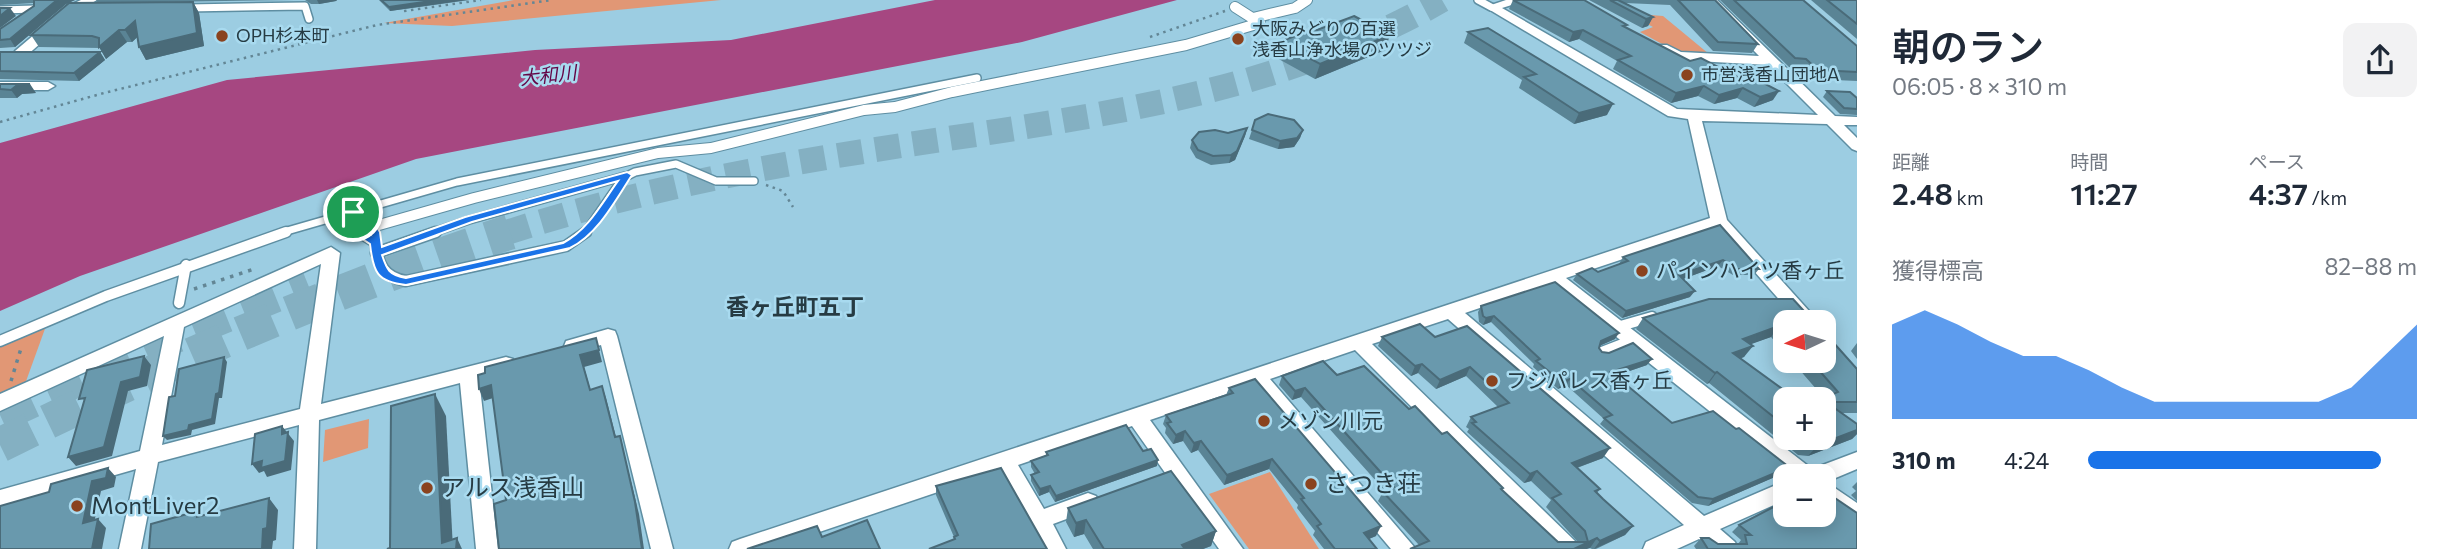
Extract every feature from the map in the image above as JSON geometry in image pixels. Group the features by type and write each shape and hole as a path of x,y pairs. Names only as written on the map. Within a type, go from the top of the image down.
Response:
{"street":[{"path":"1253,18 1295,8 1307,0"},
{"path":"1485,4 1522,0"},
{"path":"1710,0 1857,146"},
{"path":"1485,4 1673,113 1857,121"},
{"path":"20,54 83,6"},
{"path":"358,232 372,226 658,153 711,148 864,110 895,107 952,92 1186,45 1260,23 1236,7"},
{"path":"1653,43 1678,56 1771,61"},
{"path":"4,54 46,54"},
{"path":"0,86 48,86"},
{"path":"1694,116 1719,220 1786,302 1796,310"},
{"path":"740,549 1452,312 1719,220"},
{"path":"1,405 178,313 331,253 309,416 305,549"},
{"path":"1553,277 1791,464"},
{"path":"1452,312 1727,549"},
{"path":"130,549 178,313"},
{"path":"557,350 608,336 662,549"},
{"path":"1359,343 1568,549"},
{"path":"0,499 150,456 519,360"},
{"path":"469,374 487,549"},
{"path":"1256,377 1405,549"},
{"path":"1136,417 1232,549"},
{"path":"1836,468 1857,460"},
{"path":"1005,461 1055,549"},
{"path":"1151,480 1176,471"},
{"path":"1038,520 1113,493"},
{"path":"1654,549 1773,495"},
{"path":"1836,499 1857,516"}],"lane":[{"path":"184,8 305,6 309,19"},
{"path":"0,10 35,9 26,16"},
{"path":"0,341 186,265 329,219 457,182 977,78"},
{"path":"376,253 469,220 627,175 676,164 716,181 754,181"},
{"path":"353,212 363,214 375,232 376,253 382,272 391,279 406,281 566,246 578,240 590,228 627,175"},
{"path":"329,219 346,223 375,242"},
{"path":"178,313 186,265"},
{"path":"1617,327 1664,313"},
{"path":"1602,352 1633,340"}],"path":[{"path":"404,11 481,0"},
{"path":"0,122 104,93 377,25 552,0"},
{"path":"1140,40 1236,7"},
{"path":"754,181 783,191 793,207"},
{"path":"1,405 27,329"}],"shaded area":[{"path":"514,0 721,0 452,26 384,23"},
{"path":"1626,13 1663,16 1709,54 1675,51 1640,32 1653,27"},
{"path":"46,326 25,384 0,394 0,346"},
{"path":"369,419 368,448 323,462 325,430"},
{"path":"1270,472 1319,549 1249,549 1209,494"}],"water":[{"name":"大和川","path":"935,0 1177,0 1022,42 416,159 80,276 0,311 0,143 227,80 535,50 731,40"}],"building":[{"path":"34,0 57,0 10,39 0,40 0,29 34,6"},
{"path":"381,0 438,0 389,7"},
{"path":"1513,0 1584,0 1627,25 1623,26 1690,61 1701,58 1743,80 1752,77 1779,91 1760,97 1743,88 1719,95 1704,86 1676,93 1618,60 1631,56 1583,30 1573,32"},
{"path":"1610,0 1618,0 1653,17 1646,19"},
{"path":"1678,0 1715,0 1758,44 1718,42"},
{"path":"1734,0 1803,0 1857,46 1857,72 1818,70 1806,59 1795,58"},
{"path":"1827,0 1857,0 1857,24"},
{"path":"193,2 197,33 139,47 135,21 99,47 99,38 92,36 31,35 69,3"},
{"path":"0,8 10,8 0,16"},
{"path":"1354,16 1390,35 1320,64 1279,42 1317,30"},
{"path":"1488,28 1613,104 1579,113 1524,77 1536,74 1468,32"},
{"path":"0,52 100,52 74,73 0,71"},
{"path":"0,84 30,84 16,86 11,90 0,89"},
{"path":"1827,91 1850,92 1857,98 1857,109 1844,108"},
{"path":"1268,114 1294,120 1303,130 1297,138 1280,141 1252,130 1255,120"},
{"path":"1247,128 1237,151 1231,155 1213,156 1198,150 1192,140 1199,132 1215,130 1228,133"},
{"path":"1720,225 1759,269 1737,269 1723,260 1679,275 1695,291 1626,311 1577,274 1592,268 1598,272 1628,261 1623,257"},
{"path":"1555,282 1619,333 1601,341 1599,348 1602,352 1609,353 1633,343 1652,359 1611,372 1672,423 1713,411 1785,464 1773,464 1773,474 1713,499 1698,497 1604,418 1612,415 1570,379 1562,382 1536,361 1540,359 1494,316 1483,316 1481,306"},
{"path":"1709,299 1793,299 1803,310 1773,310 1773,328 1743,339 1753,346 1733,353 1780,387 1773,387 1773,416 1717,372 1643,318"},
{"path":"1420,324 1435,337 1467,326 1610,448 1572,463 1600,489 1595,491 1633,526 1574,549 1410,549 1429,541 1383,492 1394,487 1305,388 1295,391 1282,376 1323,361 1337,375 1364,366 1409,409 1415,406 1442,434 1447,432 1503,488 1501,489 1558,542 1588,542 1585,531 1552,498 1561,494 1537,471 1530,474 1472,423 1476,422 1471,417 1509,403 1470,367 1440,380 1422,364 1415,366 1382,337"},
{"path":"596,338 599,350 580,355 590,390 602,386 615,437 620,436 635,502 642,549 499,549 494,504 506,500 491,385 479,389 478,375 485,373 485,367"},
{"path":"1836,345 1857,369 1857,402 1836,402 1838,392 1821,373 1836,373"},
{"path":"144,356 140,377 121,382 104,447 68,457 85,398 79,399 87,370"},
{"path":"224,357 212,419 189,425 188,430 163,436 169,397 175,396 179,369"},
{"path":"1255,379 1381,526 1364,533 1377,549 1335,549 1317,526 1321,524 1301,499 1304,498 1272,459 1227,475 1201,441 1194,443 1185,431 1176,435 1167,423 1171,422 1166,415 1233,393 1229,388"},
{"name":"アルス浅香山","path":"435,394 442,543 457,538 456,549 387,549 390,548 391,406"},
{"path":"1836,409 1857,424 1857,430 1836,438"},
{"path":"1126,425 1143,451 1151,449 1158,460 1056,496 1050,486 1040,489 1031,475 1039,472 1031,461 1048,455 1046,452"},
{"path":"282,426 282,434 288,432 285,461 261,468 262,461 252,464 255,434"},
{"path":"108,468 106,478 92,481 83,523 98,519 92,549 0,549 0,506 49,492 51,484"},
{"path":"1001,468 1047,549 929,549 955,539 958,535 936,486"},
{"path":"1171,471 1216,531 1182,545 1185,549 1104,549 1086,520 1076,523 1068,508"},
{"path":"269,498 262,549 149,549 151,524 198,511 197,517"},
{"path":"1836,499 1857,513 1857,549 1708,549 1701,538 1709,538 1718,544 1747,544 1745,535 1751,535 1739,525 1773,507 1773,527 1836,527"},
{"path":"867,520 880,549 747,549 817,526 822,537"}],"tunnel":[{"path":"505,233 638,195 729,175 1162,102 1305,62 1375,34 1442,0"},
{"path":"0,445 251,329 379,278 510,232"},
{"path":"0,415 152,345 307,282"}],"place":[{"name":"OPH杉本町","path":"222,36"},
{"name":"大阪みどりの百選 浅香山浄水場のツツジ","path":"1238,39"},
{"name":"市営浅香山団地A","path":"1687,75"},
{"name":"パインハイツ香ヶ丘","path":"1642,271"},
{"name":"フジパレス香ヶ丘","path":"1492,381"},
{"name":"メゾン川元","path":"1264,421"},
{"name":"さつき荘","path":"1311,484"},
{"name":"アルス浅香山","path":"427,488"},
{"name":"MontLiver2","path":"77,506"}],"district":[{"name":"香ヶ丘町五丁","path":"795,307"}],"route":[{"path":"353,212 329,219 346,223 375,242 376,253 469,220 627,175 590,228 578,240 566,246 406,281 391,279 382,272 376,253 375,232 363,214 353,212"}]}
